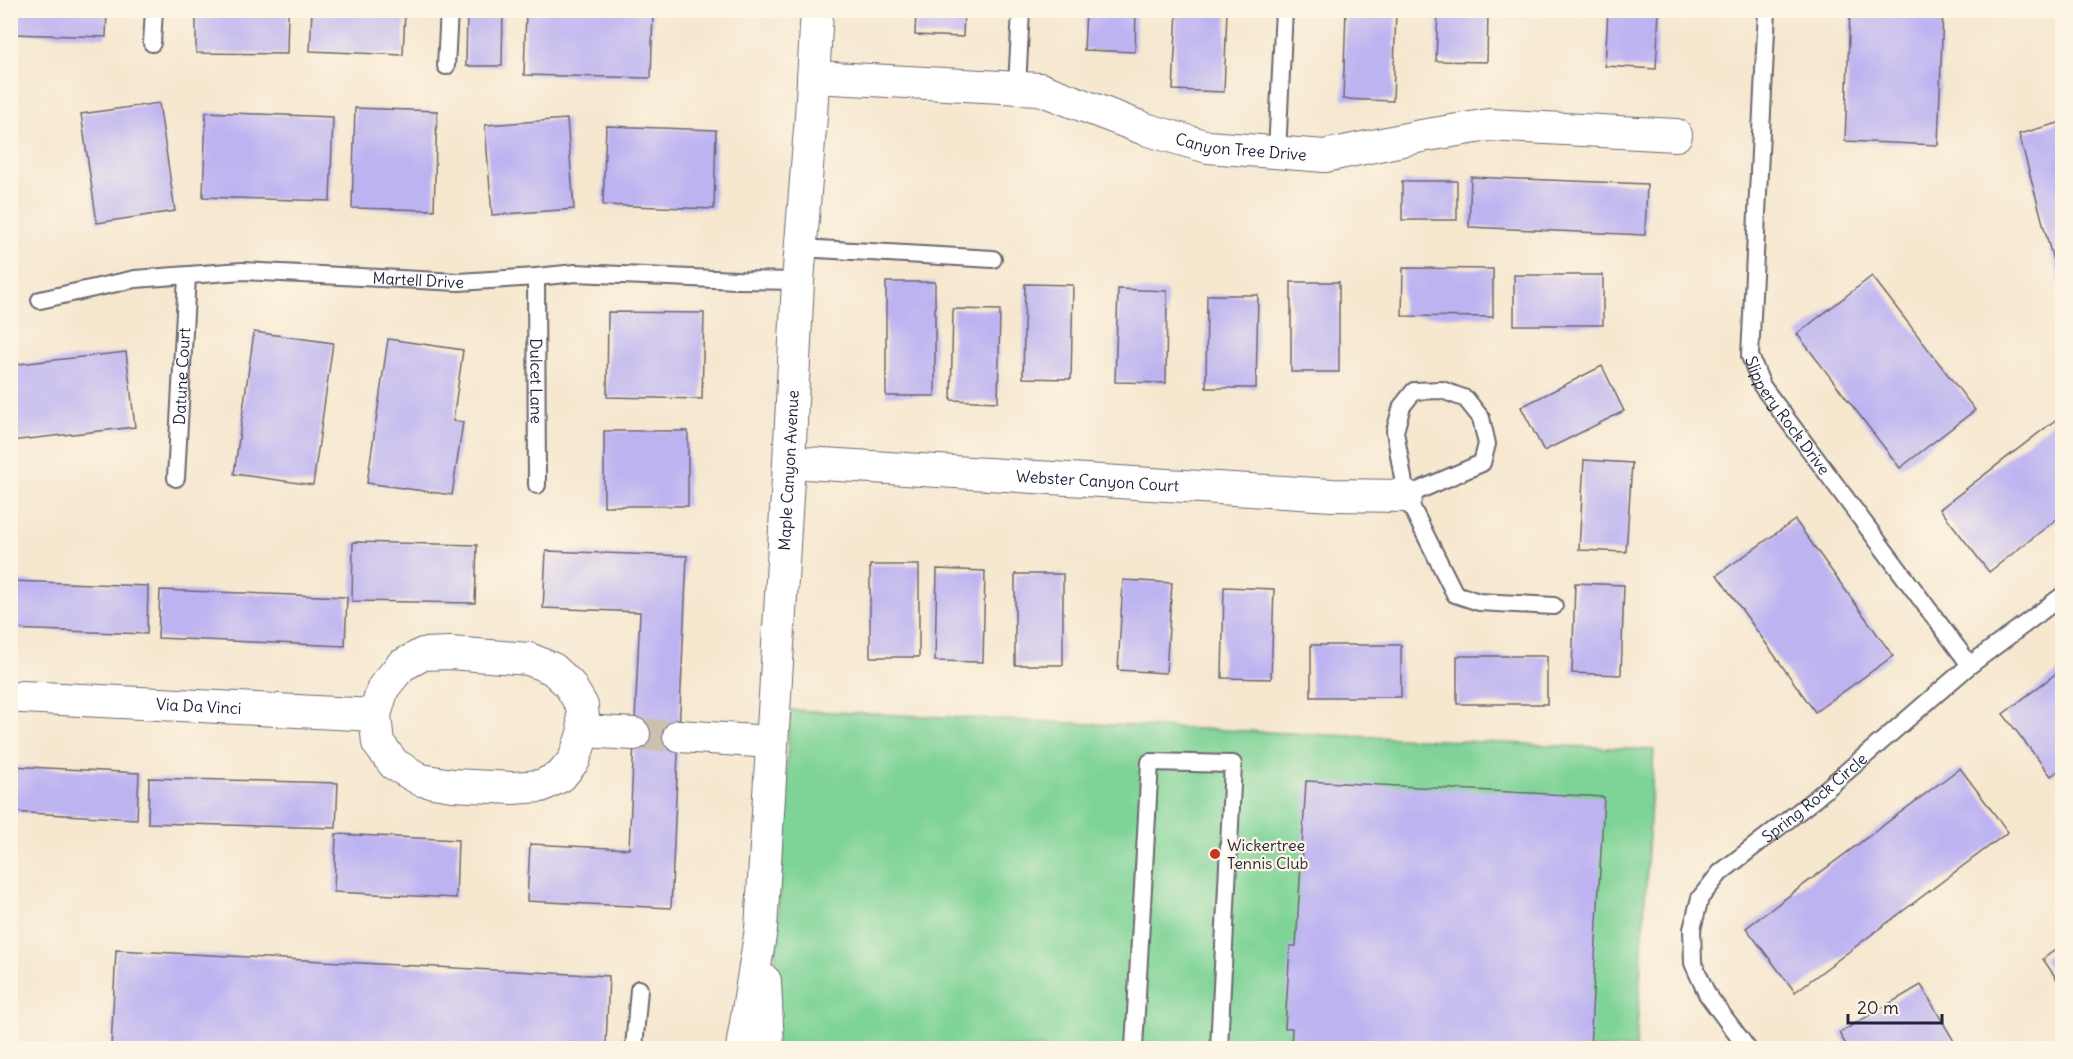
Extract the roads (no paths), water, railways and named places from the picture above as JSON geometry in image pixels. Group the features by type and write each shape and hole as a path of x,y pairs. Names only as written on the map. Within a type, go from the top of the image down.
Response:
{"street":[{"name":"Maple Canyon Avenue","path":"742,1048 761,929 798,280 817,10"},
{"name":"Canyon Tree Drive","path":"813,77 1040,89 1145,129 1208,147 1325,156 1420,136 1489,125 1676,135"},
{"name":"Webster Canyon Court","path":"789,462 1320,495 1406,496"},
{"path":"423,654 529,659 553,669 569,684 582,706 584,731 574,760 561,776 541,786 513,788 452,785 421,780 394,764 378,743 375,715 383,688 401,666 423,654"},
{"name":"Via Da Vinci","path":"22,697 375,715"},
{"path":"584,731 634,734"},
{"path":"679,736 772,742"},
{"name":"Maple Canyon Avenue","path":"761,929 768,1014 768,1048"}],"lane":[{"path":"152,43 154,10"},
{"path":"446,66 449,10"},
{"path":"1017,87 1021,10"},
{"path":"1277,152 1284,10"},
{"name":"Slippery Rock Drive","path":"1767,10 1750,356 1762,386 1970,664"},
{"path":"800,248 993,259"},
{"name":"Martell Drive","path":"40,300 135,279 242,271 459,282 576,273 737,280 798,280"},
{"name":"Datune Court","path":"176,478 187,276"},
{"name":"Dulcet Lane","path":"536,277 537,485"},
{"path":"1406,496 1482,463 1487,444 1481,418 1466,399 1442,390 1414,391 1401,406 1395,431 1406,496 1455,594 1479,602 1554,606"},
{"name":"Spring Rock Circle","path":"1747,1048 1707,994 1693,963 1692,929 1700,898 1720,873 1816,798 1970,664 2062,596"},
{"path":"1134,1048 1149,762 1233,764 1219,1048"},
{"path":"634,1048 639,989"}],"tunnel":[{"path":"634,734 679,736"}],"place":[{"name":"Wickertree Tennis Club","path":"1215,854"}]}
